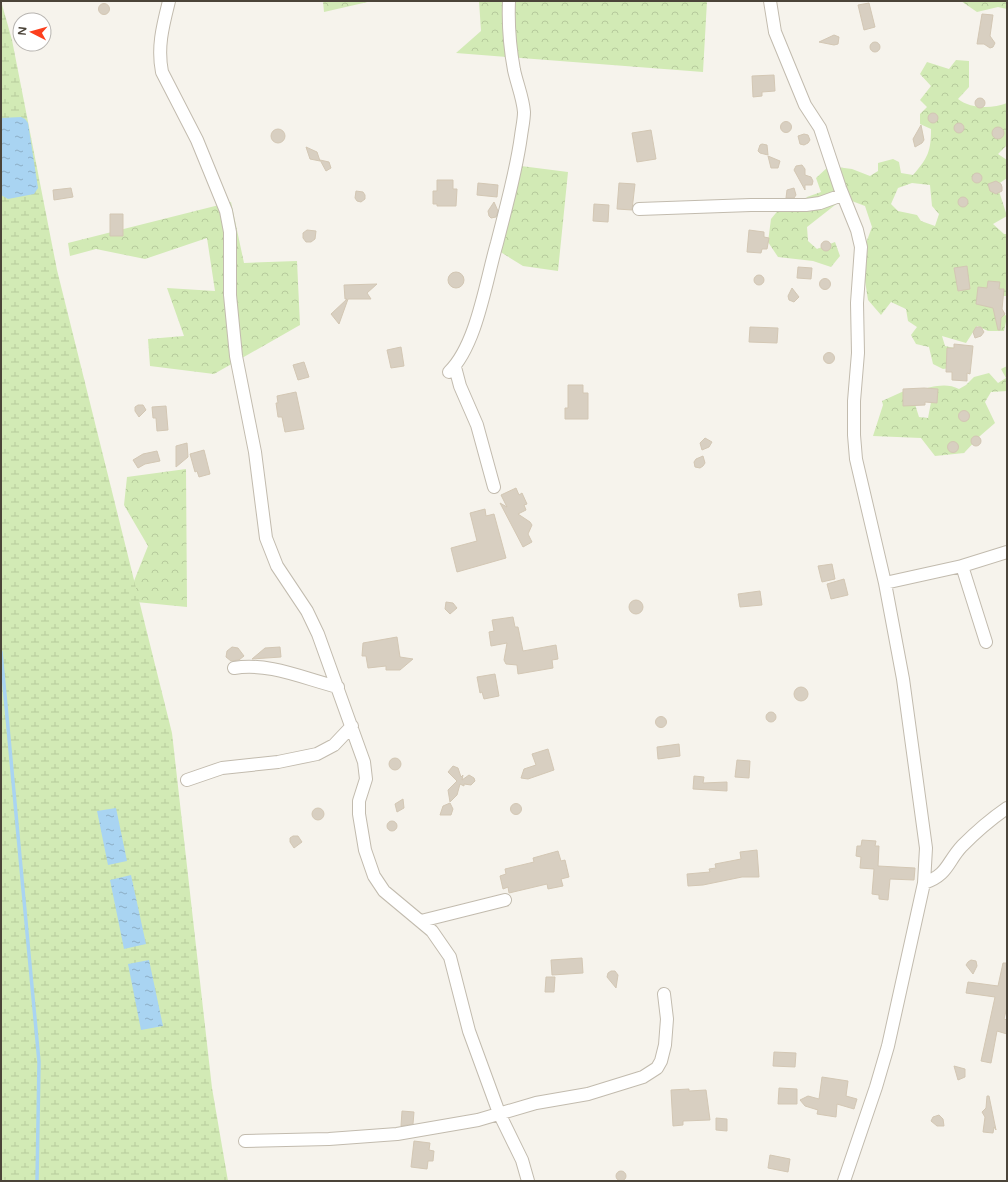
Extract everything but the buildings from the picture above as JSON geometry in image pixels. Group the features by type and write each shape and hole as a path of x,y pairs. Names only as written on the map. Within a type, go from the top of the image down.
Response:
{"street":[{"path":"169,1 159,52 162,72 197,140 226,211 230,232 230,295 236,356 255,452 260,504 266,538 277,566 307,611 338,687 352,726 357,748 364,762 366,773 358,808 369,863 374,876 384,891 432,931 450,957 456,977 465,1020 499,1113 522,1160 528,1181"},
{"path":"494,487 477,424 452,369 469,340 489,276 515,173 524,112 514,69 508,19 509,1"},
{"path":"770,1 775,32 782,51 805,105 820,128 861,247 857,303 858,353 854,401 856,460 885,583 903,679 923,816 926,848 924,883 886,1054 844,1181"},
{"path":"639,209 751,205 806,205 820,203 842,195"},
{"path":"885,583 962,566 1007,552"},
{"path":"962,566 986,642"},
{"path":"234,668 244,666 266,668 338,687"},
{"path":"187,780 222,768 264,764 309,756 334,745 352,726"},
{"path":"334,745 357,748"},
{"path":"924,883 936,879 948,867 961,847 976,832 1007,808"},
{"path":"421,921 505,900"},
{"path":"245,1141 328,1139 397,1134 478,1120 548,1100 588,1094 651,1073 661,1061 665,1045 667,1019 664,994"}],"green space":[{"path":"1,1 12,40 12,52 14,52 57,270 172,733 212,1088 228,1181 1,1181"},
{"path":"323,1 372,1 324,12"},
{"path":"479,1 707,1 703,72 456,53 481,31"},
{"path":"961,1 1007,1 1007,9 998,7 977,12"},
{"path":"956,60 969,61 969,87 958,99 963,102 969,105 982,107 1007,103 1007,145 998,154 1007,160 1007,178 997,185 1007,216 993,224 1004,234 1007,234 1007,296 999,296 998,307 1007,317 1004,331 988,331 977,326 966,343 942,336 945,346 959,349 958,367 943,369 933,364 929,347 916,344 911,335 917,327 908,321 906,309 891,302 881,315 868,300 863,268 863,251 872,227 865,206 844,198 807,227 808,241 817,249 835,242 840,256 831,267 813,261 778,257 768,242 771,219 780,208 797,210 807,197 821,192 816,178 829,166 852,169 870,176 878,171 878,163 893,159 899,162 901,173 913,175 928,154 931,137 931,129 920,124 920,114 927,107 920,100 931,86 920,74 927,62 949,69","holes":["912,183 930,185 932,206 939,214 935,226 921,221 917,215 898,211 891,204 898,188"]},
{"path":"521,166 568,172 558,271 523,266 499,251"},
{"path":"231,202 244,263 297,261 300,325 214,374 150,366 148,339 184,336 167,288 215,291 207,238 145,259 96,249 70,256 68,243"},
{"path":"1007,366 1007,391 991,392 985,402 995,423 964,453 935,456 921,438 873,436 883,405 882,401 904,391 913,398 919,417 928,418 932,397 917,391 943,386 959,389 966,385 974,377 989,373 998,383 1006,378 1001,369"},
{"path":"186,469 187,607 126,601 148,546 124,505 127,477"}],"water":[{"path":"21,117 28,123 38,188 34,194 8,199 1,195 1,118"},
{"path":"116,808 127,861 108,865 97,811"},
{"path":"131,875 146,944 124,949 110,880"},
{"path":"149,960 163,1026 141,1030 128,964"}],"waterway":[{"path":"1,652 39,1062 37,1181"}]}
